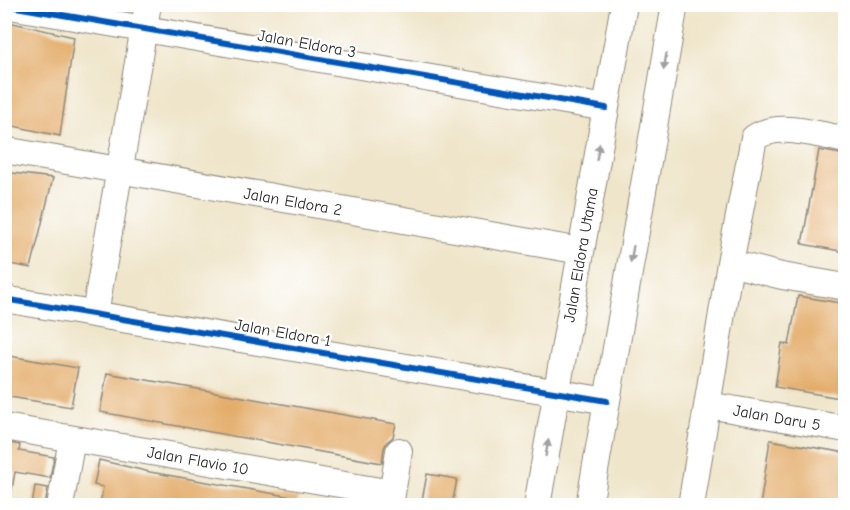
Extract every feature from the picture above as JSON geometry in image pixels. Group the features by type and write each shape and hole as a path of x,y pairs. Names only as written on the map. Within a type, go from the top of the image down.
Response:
{"street":[{"name":"Jalan Eldora Utama","path":"537,506 624,4"},
{"path":"589,506 675,4"},
{"name":"Jalan Eldora 3","path":"4,5 146,17 606,108"},
{"path":"95,314 146,17"},
{"path":"691,506 730,263 754,138 762,132 774,129 846,140"},
{"name":"Jalan Eldora 2","path":"4,150 581,251"},
{"path":"730,263 782,276 846,287"},
{"name":"Jalan Eldora 1","path":"4,299 607,401"},
{"name":"Jalan Daru 5","path":"708,405 846,429"},
{"name":"Jalan Flavio 10","path":"4,427 391,499"},
{"path":"60,506 72,439"},
{"path":"391,499 399,450"}],"building":[{"path":"4,21 74,37 60,136 4,124"},
{"path":"819,150 846,155 846,252 802,244"},
{"path":"4,172 53,178 31,268 4,263"},
{"path":"798,296 846,304 846,399 775,387 782,343 789,345"},
{"path":"4,355 78,368 71,407 4,396"},
{"path":"107,373 396,424 393,437 384,448 382,463 100,412"},
{"path":"770,440 846,453 846,506 760,506"},
{"path":"4,442 20,445 19,451 54,457 50,478 15,472 12,489 4,489"},
{"path":"99,460 150,472 298,498 297,506 100,506 103,487 94,485"},
{"path":"427,474 457,479 452,506 421,506"},
{"path":"35,486 48,488 45,506 32,506"}],"cycle path":[{"path":"4,5 606,108"},
{"path":"4,299 607,401"}]}
